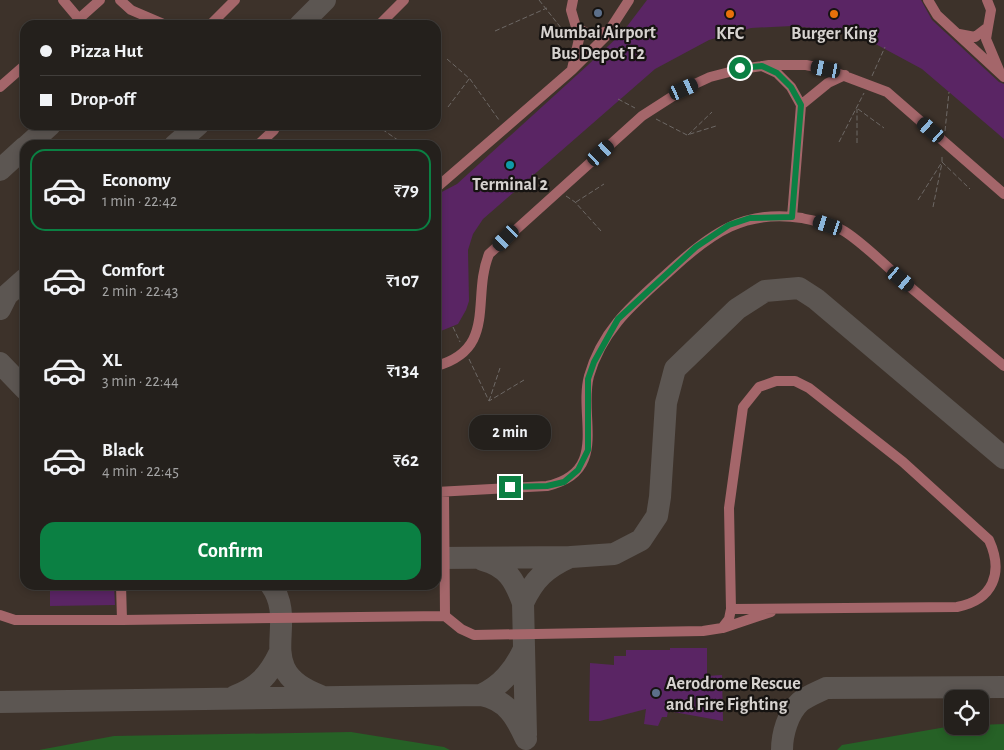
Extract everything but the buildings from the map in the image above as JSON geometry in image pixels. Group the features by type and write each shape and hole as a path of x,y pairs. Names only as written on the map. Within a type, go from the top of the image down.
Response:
{"lane":[{"path":"63,0 74,20"},
{"path":"77,20 100,0"},
{"path":"120,0 131,10 154,20"},
{"path":"215,20 235,0"},
{"path":"384,20 404,0"},
{"path":"572,70 579,39 571,10 573,0"},
{"path":"441,184 572,70 610,31 629,0"},
{"path":"928,0 937,15 1003,76"},
{"path":"987,0 991,10 986,39 1003,76"},
{"path":"576,26 590,35 610,31"},
{"path":"959,34 975,36 988,26"},
{"path":"441,365 453,362 468,350 476,335 479,328 482,306 483,269 489,254 642,116 684,89 740,68 806,65 845,76 888,92 1004,194"},
{"path":"762,66 777,73 791,87 801,105 792,217"},
{"path":"0,87 20,69"},
{"path":"801,105 828,83 845,76"},
{"path":"262,140 271,130"},
{"path":"441,492 547,486 564,482 578,470 588,450 588,379 594,362 618,319 696,247 729,225 750,218 792,217 813,220 842,230 1004,366"},
{"path":"722,628 729,619 731,609 729,508 742,407 759,387 776,381 795,380 809,388 910,469 988,540 996,552 995,582 990,590 981,598 968,605 957,607 731,609"},
{"path":"441,517 445,616"},
{"path":"121,590 122,620"},
{"path":"0,615 15,620 445,616 474,635 703,631 722,628 779,609"}],"path":[{"path":"539,0 548,8 571,41"},
{"path":"495,31 548,8"},
{"path":"869,82 885,47"},
{"path":"447,59 470,79 504,127"},
{"path":"448,108 470,79"},
{"path":"839,142 865,91"},
{"path":"618,99 635,108"},
{"path":"857,108 884,128"},
{"path":"857,108 857,143"},
{"path":"687,135 712,112"},
{"path":"652,117 687,135 716,126"},
{"path":"384,130 398,138"},
{"path":"933,207 942,162 970,189"},
{"path":"532,174 554,188"},
{"path":"575,202 604,184"},
{"path":"561,193 575,202 601,231"},
{"path":"453,327 461,344"},
{"path":"465,352 489,402"},
{"path":"489,402 500,368"},
{"path":"489,402 524,380"}],"shaded area":[{"path":"0,0 1004,0 1004,750 0,750"}],"green space":[{"path":"1004,724 1004,750 837,750 842,745 944,727 944,735 989,735 989,725"},
{"path":"351,732 444,747 450,750 39,750 114,736"}],"taxiway":[{"path":"305,20 325,0"},
{"path":"34,140 44,130"},
{"path":"181,140 192,130"},
{"path":"0,170 20,152"},
{"path":"0,309 7,295 20,283"},
{"path":"441,558 571,557 614,554 641,540 657,516 666,403 675,369 737,309 765,291 799,288 816,299 1004,458"},
{"path":"0,363 20,384"},
{"path":"526,735 523,603 536,581 547,570 570,557"},
{"path":"483,560 504,570 513,581 523,603"},
{"path":"274,590 279,600 281,616 280,646 282,660 287,673 300,685 321,696"},
{"path":"481,695 495,687 507,676 524,649"},
{"path":"235,696 250,689 262,680 279,654"},
{"path":"782,750 786,724 792,712 800,702 826,688 1004,687"},
{"path":"0,702 481,695 490,697 504,705 514,717 526,739"}],"place":[{"name":"Mumbai Airport Bus Depot T2","path":"598,13"},
{"name":"KFC","path":"730,14"},
{"name":"Burger King","path":"834,14"},
{"name":"Terminal 2","path":"510,165"},
{"name":"Aerodrome Rescue and Fire Fighting","path":"656,693"}],"route":[{"path":"510,487 547,486 564,482 578,470 588,450 588,379 594,362 618,319 696,247 729,225 750,218 792,217 801,105 791,87 777,73 762,66 740,68"}]}
